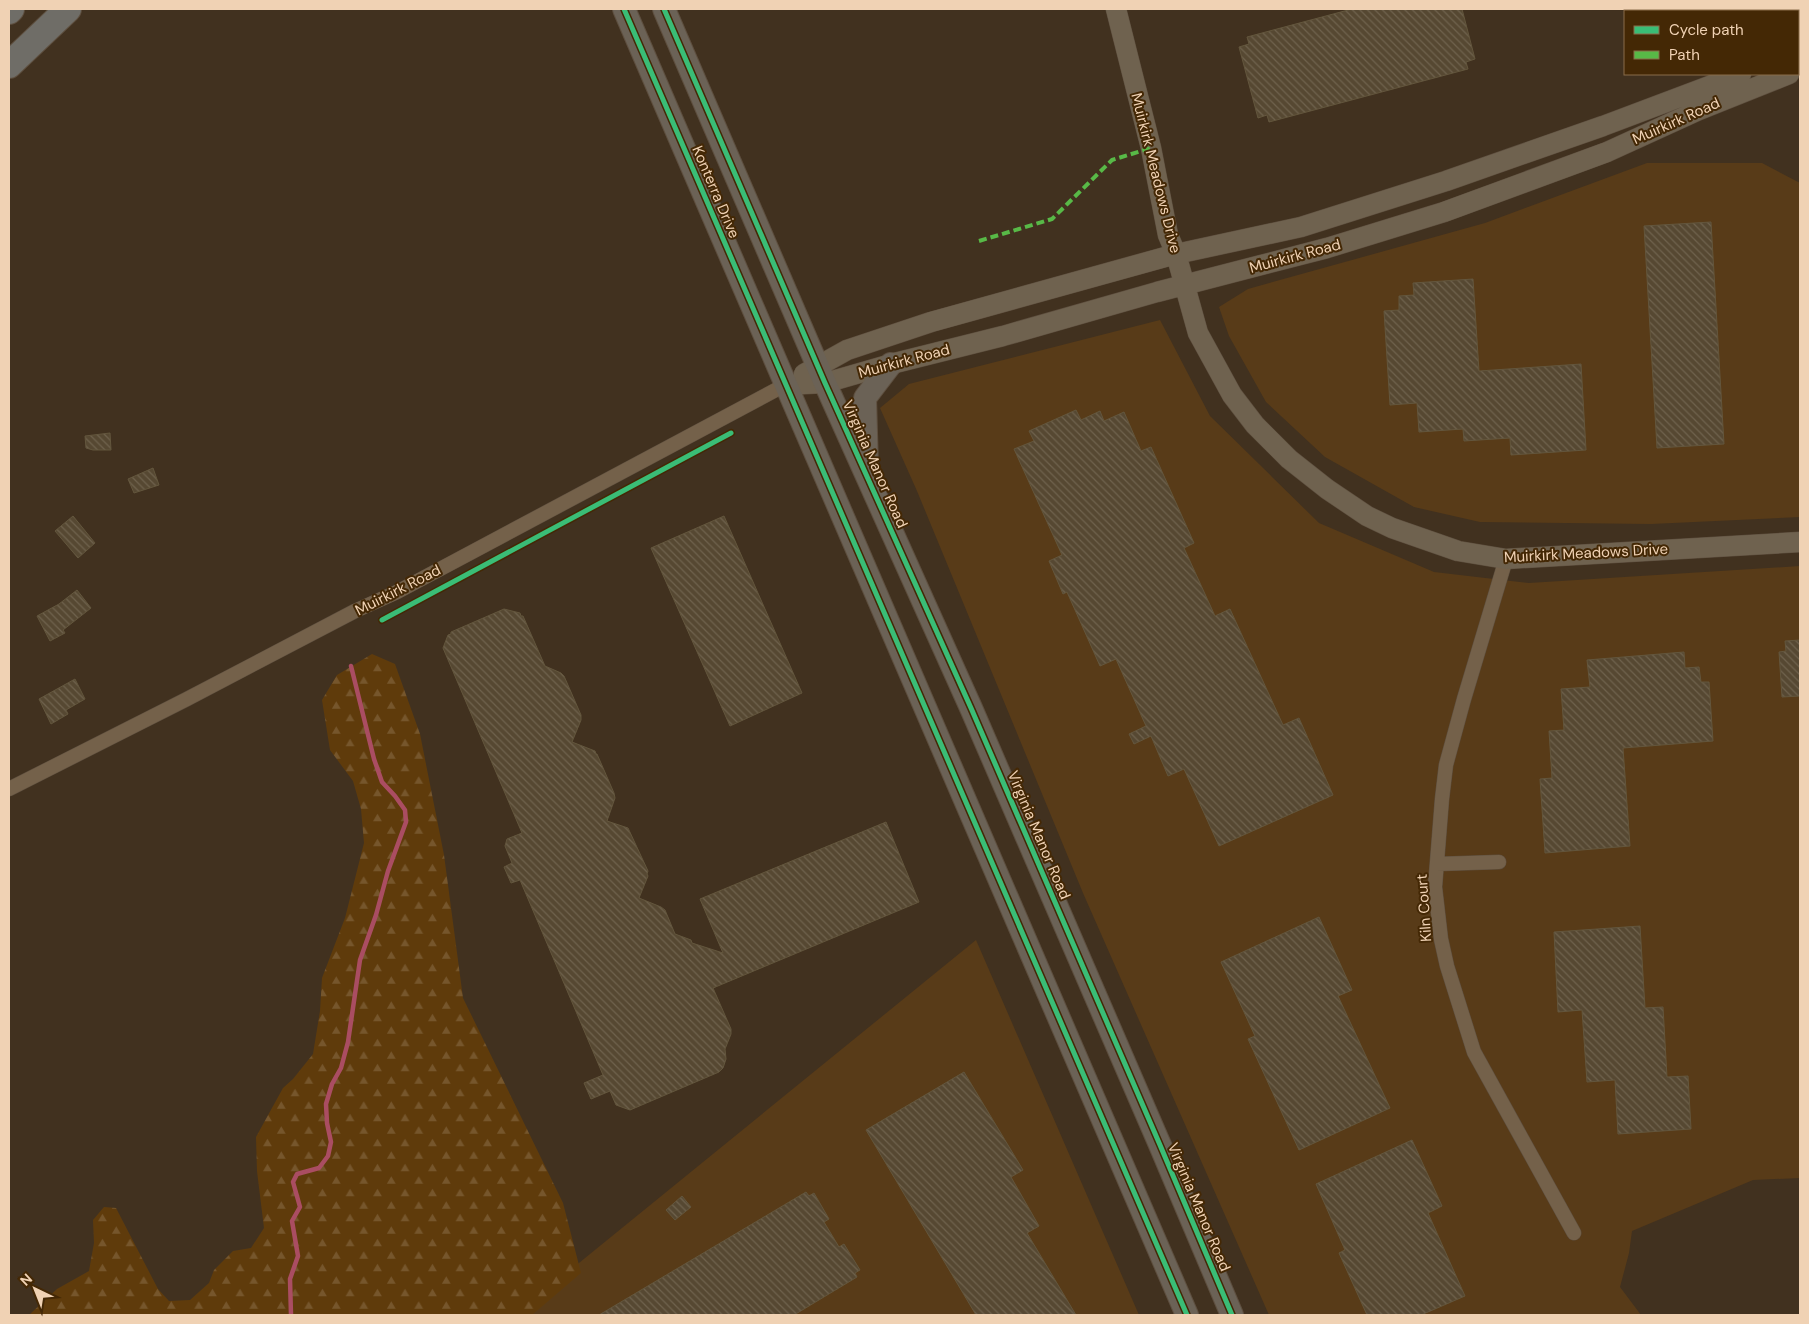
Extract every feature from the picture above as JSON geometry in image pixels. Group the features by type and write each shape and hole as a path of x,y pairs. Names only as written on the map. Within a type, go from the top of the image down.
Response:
{"highway":[{"path":"9,66 68,9"}],"main road":[{"name":"Konterra Drive","path":"624,9 785,385"},
{"name":"Konterra Drive","path":"664,9 821,374"},
{"name":"Muirkirk Meadows Drive","path":"1116,9 1150,148 1168,235 1176,254 1198,334 1232,395 1255,425 1289,459 1327,489 1366,516 1392,528 1458,551 1506,559 1800,542"},
{"name":"Muirkirk Road","path":"821,374 847,350 931,322 1176,254 1301,227 1446,181 1603,126 1738,75"},
{"name":"Muirkirk Road","path":"785,385 821,374 890,364 1003,336 1184,285 1327,248 1444,212 1607,152 1699,110 1786,75"},
{"path":"867,477 865,398 890,364"},
{"name":"Virginia Manor Road","path":"821,374 971,708 1232,1315"},
{"path":"785,385 1187,1315"}],"street":[{"name":"Muirkirk Road","path":"9,789 355,611 397,592 785,385"},
{"name":"Kiln Court","path":"1506,559 1446,765 1435,887 1441,939 1447,966 1474,1052 1574,1233"},
{"path":"1437,864 1499,862"}],"shaded area":[{"path":"1647,163 1762,163 1800,183 1800,517 1651,524 1480,522 1414,507 1325,457 1266,402 1229,336 1219,307 1248,289 1485,223"},
{"path":"1160,320 1210,416 1319,523 1434,572 1529,583 1800,566 1800,1178 1753,1180 1632,1231 1629,1253 1620,1287 1641,1315 1269,1315 1083,893 917,491 880,408 909,384"},
{"path":"976,940 1139,1315 515,1315"}],"green space":[{"path":"372,654 395,664 420,734 444,855 463,998 563,1203 581,1273 532,1315 29,1315 57,1289 89,1271 94,1243 93,1220 104,1207 116,1208 158,1289 169,1301 190,1300 209,1283 214,1270 233,1251 251,1248 264,1228 257,1171 256,1137 283,1088 293,1079 313,1054 320,1011 322,978 345,918 364,843 361,809 353,781 330,750 322,700 337,675"}],"building":[{"path":"1352,9 1462,9 1475,59 1466,62 1468,69 1269,122 1267,115 1258,118 1239,47 1249,44 1247,37"},
{"path":"1711,222 1724,444 1657,448 1644,226"},
{"path":"1473,279 1479,371 1581,364 1586,450 1511,455 1510,438 1464,441 1463,429 1419,432 1417,403 1390,405 1384,311 1399,310 1399,296 1414,295 1413,283"},
{"path":"1076,410 1081,420 1100,411 1104,421 1124,412 1141,451 1151,447 1194,543 1184,548 1215,616 1230,609 1283,725 1299,718 1333,795 1219,846 1184,769 1168,776 1151,736 1134,744 1129,734 1146,726 1116,659 1100,666 1067,592 1063,594 1049,561 1062,555 1014,449 1034,441 1029,431"},
{"path":"110,433 111,450 86,448 85,436"},
{"path":"153,468 159,485 134,493 128,479"},
{"path":"73,516 95,543 78,558 55,531"},
{"path":"724,516 802,693 730,726 651,548"},
{"path":"77,590 91,608 63,630 65,633 50,641 37,616 59,604"},
{"path":"504,609 520,613 523,616 545,666 564,676 581,715 581,720 572,742 595,751 597,754 615,798 607,821 628,828 648,871 648,876 639,898 665,910 675,934 691,940 692,943 723,953 700,899 886,822 919,902 713,988 731,1029 725,1049 726,1059 723,1068 719,1072 630,1110 616,1105 610,1091 591,1099 584,1083 603,1075 520,880 511,883 504,867 512,863 505,846 507,839 522,833 443,648 451,632"},
{"path":"1800,640 1800,696 1782,697 1779,652 1786,651 1785,641"},
{"path":"1684,652 1685,668 1699,667 1701,682 1709,682 1713,741 1623,748 1630,846 1545,853 1540,779 1552,778 1549,731 1564,730 1561,689 1590,687 1587,660"},
{"path":"75,679 85,699 66,710 68,714 51,724 39,699"},
{"path":"1319,917 1352,990 1338,996 1390,1108 1299,1150 1248,1039 1255,1036 1221,962"},
{"path":"1640,926 1645,1008 1663,1007 1667,1077 1688,1076 1691,1129 1618,1134 1615,1080 1587,1082 1582,1010 1558,1012 1554,932"},
{"path":"964,1072 1023,1170 1011,1177 1039,1226 1027,1233 1076,1315 976,1315 866,1130"},
{"path":"1412,1140 1442,1206 1428,1213 1465,1296 1421,1315 1367,1315 1339,1253 1345,1250 1316,1184"},
{"path":"806,1192 809,1196 814,1193 829,1219 824,1222 839,1247 844,1244 860,1270 855,1273 857,1277 794,1315 599,1315"},
{"path":"682,1196 691,1207 675,1220 666,1210"}],"waterway":[{"path":"291,1315 290,1279 298,1256 292,1221 300,1207 293,1182 297,1174 319,1168 328,1156 331,1142 326,1104 332,1084 341,1068 348,1042 360,960 376,915 388,871 406,822 405,810 382,782 374,759 351,666"}],"marked path":[{"path":"979,241 1052,219 1112,160 1151,148"}],"cycle path":[{"path":"624,9 1187,1315"},
{"path":"664,9 825,383 971,708 1232,1315"},
{"path":"382,620 731,433"}]}
